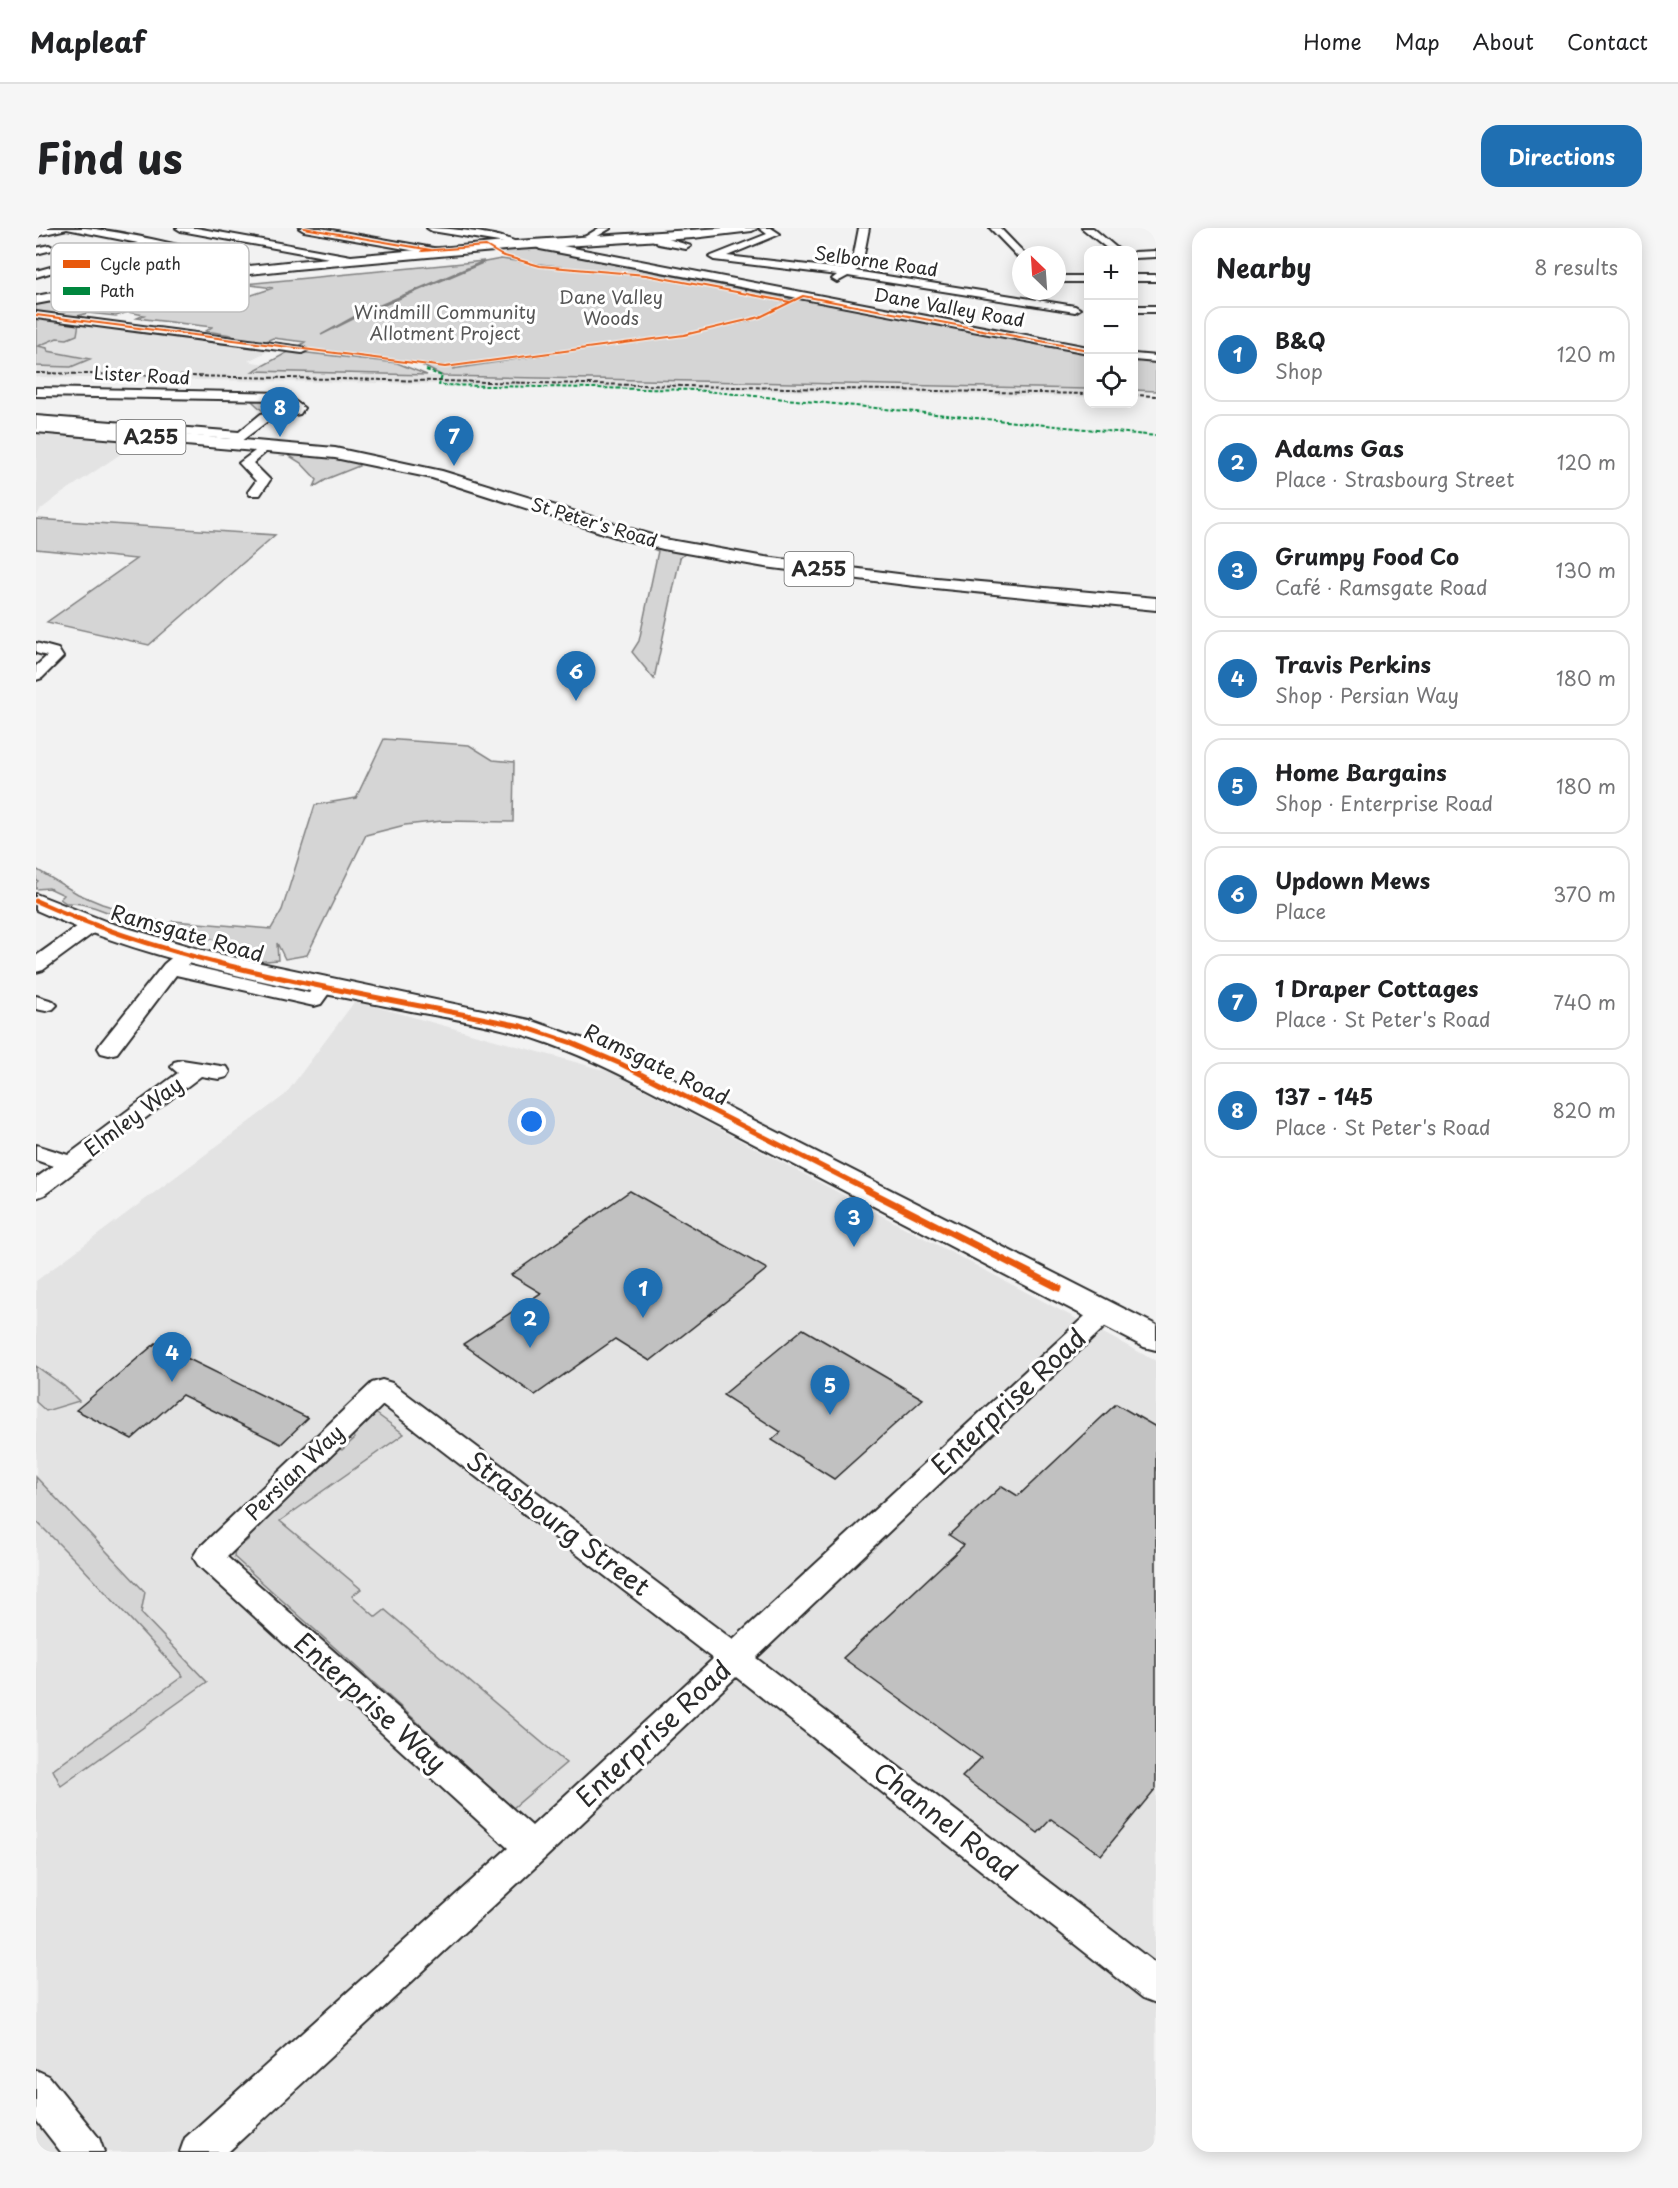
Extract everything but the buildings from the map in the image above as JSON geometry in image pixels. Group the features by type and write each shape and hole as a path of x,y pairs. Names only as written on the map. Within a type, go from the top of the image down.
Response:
{"main road":[{"path":"249,269 420,250 440,252 584,241 688,241 752,228"},
{"path":"36,300 51,297"},
{"name":"St Peter's Road","path":"36,427 237,440 267,446 324,451 399,465 471,485 628,535 710,552 914,581 1156,604"},
{"name":"Ramsgate Road","path":"36,901 179,961 324,986 521,1026 597,1052 1156,1340"}],"street":[{"path":"36,233 63,228"},
{"path":"71,228 153,243"},
{"path":"181,228 351,259"},
{"path":"304,228 420,250"},
{"path":"436,228 507,241 516,245"},
{"path":"584,241 583,239 606,228"},
{"name":"Selborne Road","path":"764,228 774,232 774,235 708,258 849,273 1080,311"},
{"path":"803,296 849,273 857,265 864,228"},
{"path":"994,228 1012,246"},
{"path":"1087,228 1109,246"},
{"path":"490,238 510,231"},
{"path":"371,240 395,232"},
{"name":"Dane Valley Road","path":"537,244 612,261 1084,349"},
{"path":"1138,255 1156,254"},
{"path":"36,274 51,270"},
{"path":"1138,278 1156,278"},
{"path":"1066,279 1084,279"},
{"path":"1066,299 1080,311"},
{"path":"1138,309 1156,309"},
{"path":"36,315 302,350"},
{"path":"1138,357 1156,359"},
{"name":"Lister Road","path":"36,392 93,391 145,396 284,397 299,410 265,417 237,440"},
{"path":"246,398 265,417"},
{"name":"St Peter's Road","path":"36,420 237,440"},
{"path":"256,492 263,480 245,463 267,446"},
{"path":"36,648 52,652 55,657 36,675"},
{"path":"36,966 92,925"},
{"path":"109,1048 179,961"},
{"name":"Elmley Way","path":"36,1190 199,1069"},
{"name":"Elmley Way","path":"36,1152 70,1164"},
{"name":"Enterprise Road","path":"199,2152 532,1848 1105,1312"},
{"name":"Strasbourg Street","path":"382,1389 734,1658"},
{"name":"Persian Way","path":"208,1557 382,1389"},
{"name":"Enterprise Way","path":"208,1557 532,1848"},
{"name":"Channel Road","path":"734,1658 1156,1986"},
{"path":"36,2089 85,2152"}],"shaded area":[{"path":"36,316 276,347 248,361 265,364 255,371 441,376 436,384 36,377"},
{"path":"443,376 1084,389 1084,397 440,384"},
{"path":"36,430 143,439 61,494 40,510 36,518"},
{"path":"355,1001 611,1072 1156,1361 1156,2152 36,2152 36,1281 285,1095"}],"green space":[{"name":"Dane Valley Woods","path":"526,247 794,299 779,300 785,304 751,320 665,338 750,321 799,299 1084,351 1084,389 443,376 419,364 456,368 452,369 610,345 447,366 298,347 305,342 273,338 264,342 234,338 231,335 206,331 212,327 137,318 144,315 128,312 249,312 249,296 273,288 249,284 484,261 359,314 321,335 363,314 485,262 501,259 573,269 520,261 500,255 492,249"},
{"path":"51,300 51,312 128,312 116,316 88,313 74,317 36,313 36,303"},
{"path":"36,318 79,323 77,335 67,339 57,338 38,346 47,348 48,351 90,359 71,367 36,366"},
{"name":"Windmill Community Allotment Project","path":"290,351 397,363 427,375 253,371"},
{"path":"1138,359 1156,361 1156,391 1138,390"},
{"path":"280,398 295,409 265,413 252,401"},
{"path":"285,453 353,459 359,466 329,478 314,487 317,480 301,463"},
{"path":"36,519 275,535 149,645 47,622 136,559 36,549"},
{"path":"624,538 686,553 680,558 654,679 632,652 639,641 658,551"},
{"path":"384,739 469,745 493,760 514,762 513,822 442,821 405,825 366,835 307,955 285,959 277,943 278,960 254,962 243,953 215,940 137,923 84,905 66,903 60,899 64,895 49,888 36,889 38,881 36,880 36,869 78,894 102,904 168,924 173,921 271,929 282,910 315,805 356,798"},
{"path":"36,1366 64,1386 79,1401 46,1411 36,1402"},
{"path":"374,1412 404,1434 280,1521 361,1589 352,1596 376,1617 385,1610 566,1763 513,1808 234,1557 235,1548 249,1539 247,1536 337,1448 342,1450 355,1438 351,1435"},
{"path":"36,1477 145,1592 141,1613 207,1682 61,1786 53,1770 183,1676 36,1521"}],"railway":[{"path":"36,373 1084,394"},
{"path":"1138,395 1156,396"}],"marked path":[{"path":"426,370 442,376 439,385 695,390 1156,436"}],"cycle path":[{"path":"304,228 431,250"},
{"path":"422,251 486,246 519,262 540,266 646,275 790,302"},
{"path":"36,315 445,367 684,335 760,317 803,296 1084,349"},
{"path":"36,901 101,928 169,950 272,975 521,1026 572,1043 653,1080 1059,1288"}],"place":[{"name":"137 - 145","path":"280,437"},
{"name":"1 Draper Cottages","path":"454,466"},
{"name":"Updown Mews","path":"576,701"},
{"name":"Grumpy Food Co","path":"854,1247"},
{"name":"B&Q","path":"643,1318"},
{"name":"Adams Gas","path":"530,1348"},
{"name":"Travis Perkins","path":"172,1382"},
{"name":"Home Bargains","path":"830,1415"}]}
